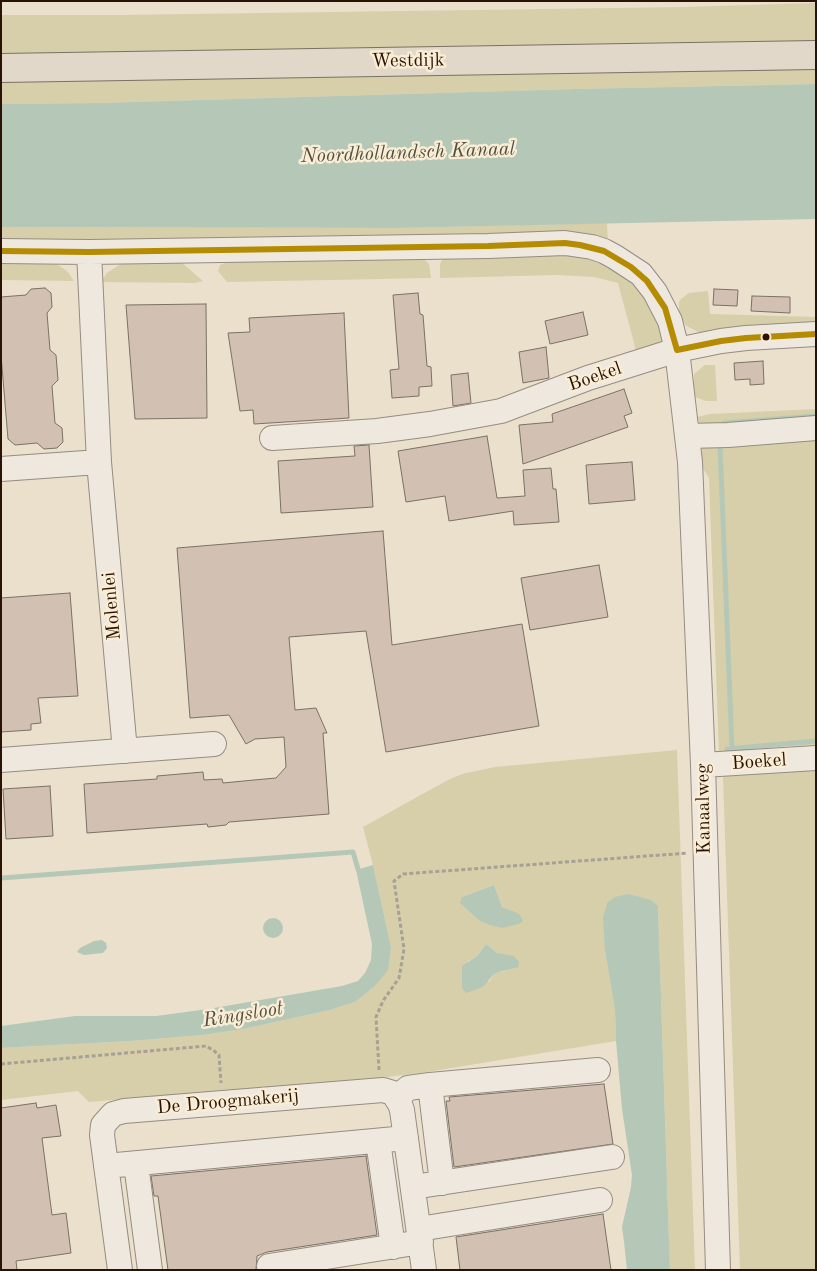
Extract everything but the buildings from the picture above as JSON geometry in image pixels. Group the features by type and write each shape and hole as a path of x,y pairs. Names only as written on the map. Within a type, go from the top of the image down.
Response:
{"main road":[{"name":"Westdijk","path":"1,68 816,55"}],"street":[{"name":"Kanaalweg","path":"1,251 88,252 488,246 565,243 598,249 610,254 631,267 647,281 665,308 670,321 677,350 688,436 703,765 718,1270"},
{"name":"Molenlei","path":"88,252 99,462 125,751"},
{"name":"Boekel","path":"272,438 378,431 501,411 588,378 677,350 746,338 816,334"},
{"path":"688,436 816,428"},
{"path":"1,469 99,462"},
{"path":"1,760 214,744"},
{"name":"Boekel","path":"703,765 816,758"},
{"name":"De Droogmakerij","path":"120,1270 102,1135 103,1125 113,1114 124,1110 388,1094 430,1084 598,1070"},
{"path":"430,1084 442,1183"},
{"path":"388,1094 402,1110 424,1270"},
{"path":"106,1166 406,1138"},
{"path":"378,1140 393,1246"},
{"path":"413,1187 612,1157"},
{"path":"136,1164 150,1270"},
{"path":"269,1266 393,1246 420,1236 600,1200"},
{"path":"116,1239 145,1234"}],"path":[{"path":"388,1094 376,1017 383,1001 400,978 404,949 394,881 403,874 688,853"},
{"path":"1,1064 206,1046 219,1055 223,1103"}],"shaded area":[{"path":"816,3 816,44 198,54 1,53 1,15 684,7"},
{"path":"816,65 816,84 1,104 1,79"},
{"path":"607,223 608,242 1,242 1,227 397,228"},
{"path":"546,252 591,259 628,277 651,301 663,338 662,342 638,358 618,283 594,277 557,275 440,278 440,264 443,258"},
{"path":"421,256 429,264 431,278 227,282 218,271 220,265 235,259"},
{"path":"1,258 53,261 68,272 74,281 1,280"},
{"path":"124,262 181,262 203,281 195,283 101,282 107,273"},
{"path":"708,291 710,314 816,317 816,325 700,333 685,325 679,313 679,302 689,293"},
{"path":"705,365 715,365 717,401 706,401 695,397 693,390 694,374"},
{"path":"816,409 816,423 700,425 697,417 710,414"},
{"path":"816,431 816,745 734,749 733,752 719,755 709,478 702,467 702,447"},
{"path":"677,750 695,1270 670,1270 658,906 605,951 615,1010 616,1041 379,1078 89,1102 78,1091 1,1100 1,1048 203,1035 243,1029 330,1010 355,1002 374,987 391,947 363,827 448,780 462,774 495,767","holes":["494,885 502,907 518,913 462,897","486,944 497,953 514,957 505,971 494,974 489,982 467,962 477,956"]},
{"path":"816,763 816,1270 740,1270 723,778 725,769"}],"water":[{"name":"Noordhollandsch Kanaal","path":"816,84 816,219 397,228 1,227 1,104"},
{"name":"Ringsloot","path":"373,865 391,947 388,970 374,987 355,1002 330,1010 243,1029 203,1035 1,1048 1,1026 75,1016 156,1016 342,986 358,981 365,973 371,960 372,944 356,870"},
{"path":"494,885 502,907 518,913 521,917 523,921 519,924 502,928 490,925 480,921 460,903 462,897"},
{"path":"628,894 651,900 658,906 670,1270 627,1270 622,1227 632,1175 622,1109 615,1010 605,951 603,918 607,903 615,897"},
{"path":"273,918 280,921 283,928 280,935 273,938 266,935 263,928 266,921"},
{"path":"102,940 106,943 107,948 103,953 84,955 77,952 80,948 94,941"},
{"path":"486,944 497,953 514,956 519,962 518,967 494,974 483,987 466,993 462,988 462,966 477,956"}],"waterway":[{"path":"720,426 724,423 816,416"},
{"path":"720,444 732,749"},
{"path":"727,749 816,741"},
{"path":"1,878 353,852 358,869"}],"transit line":[{"path":"1,251 89,252 488,246 565,243 580,245 604,251 631,267 647,281 665,308 677,350"},
{"path":"677,350 746,338 816,334"}]}
